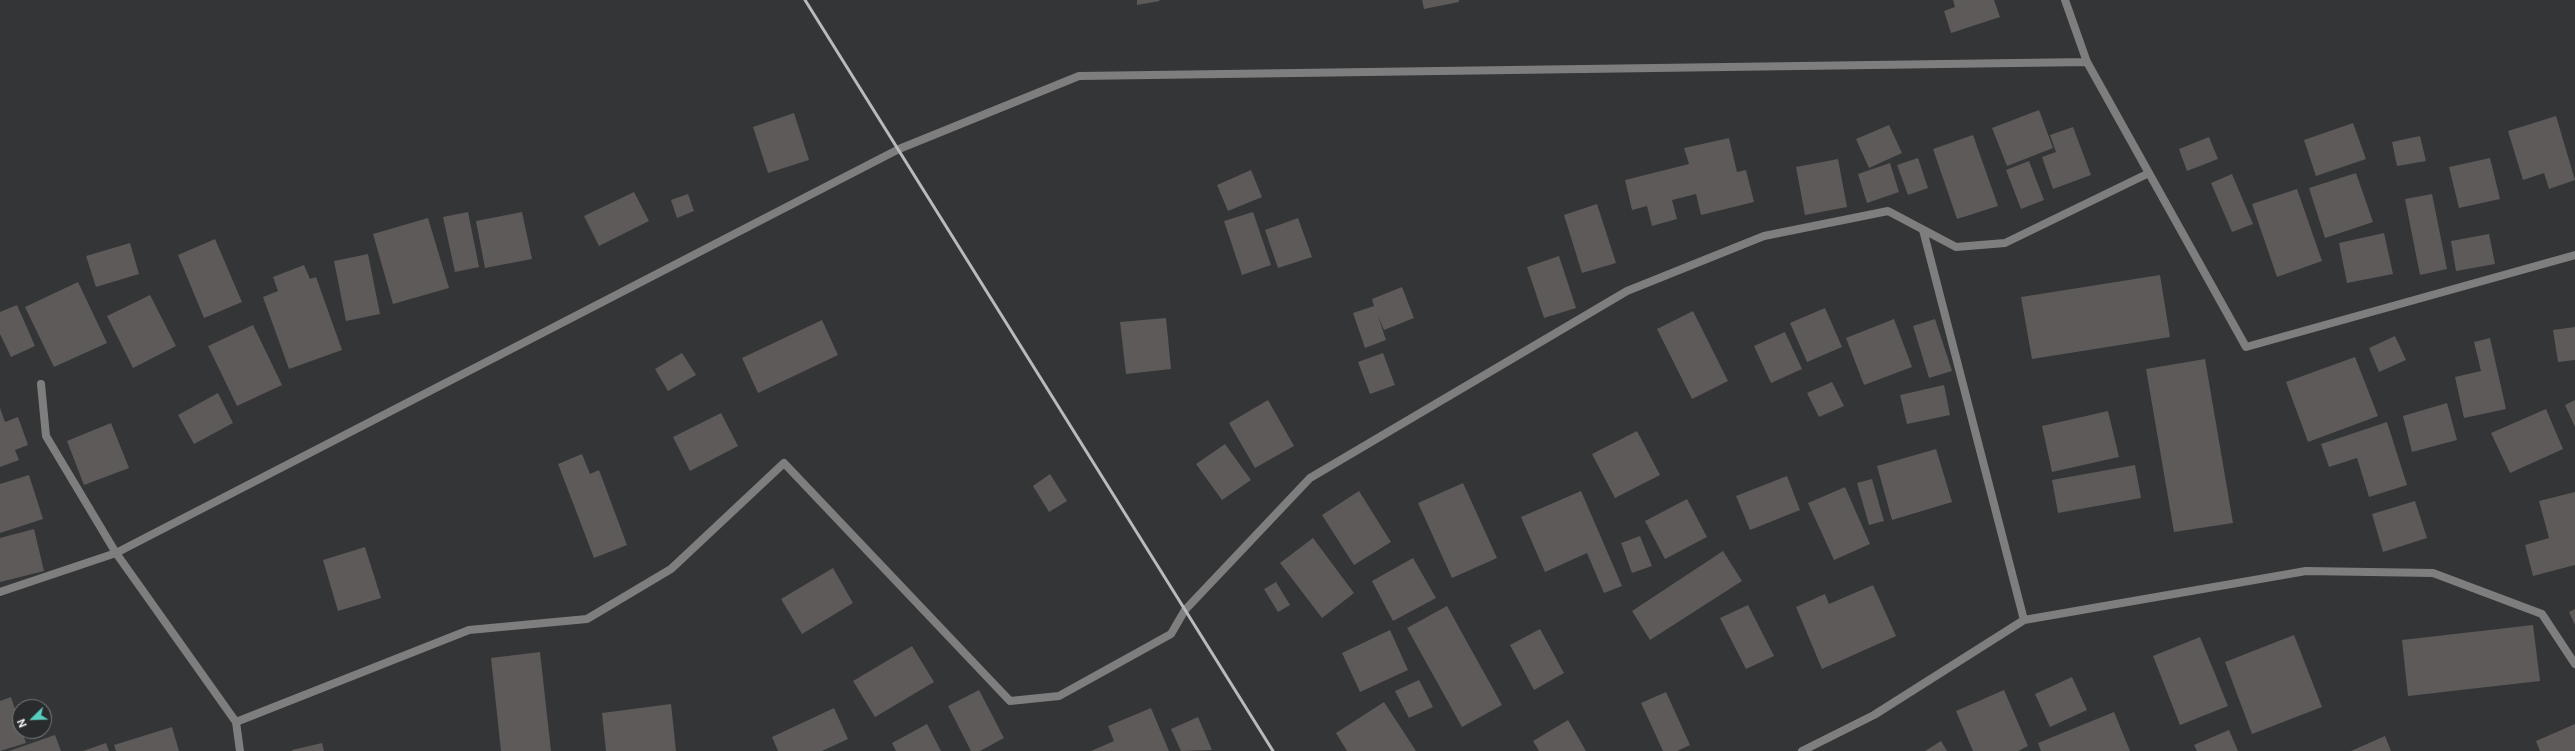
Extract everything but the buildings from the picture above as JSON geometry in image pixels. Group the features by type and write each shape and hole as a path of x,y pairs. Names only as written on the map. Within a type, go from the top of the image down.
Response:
{"street":[{"path":"2064,0 2087,62 2246,347 2575,255"},
{"path":"0,592 116,553 899,149 1079,76 2087,62"},
{"path":"236,722 469,630 587,619 672,569 784,463 1010,701 1059,696 1171,634 1186,610 1310,478 1627,290 1764,236 1888,211 1956,246 2005,243 2149,173"},
{"path":"1923,230 2024,620"},
{"path":"41,384 46,436 116,553 236,722 240,751"},
{"path":"1802,751 1874,715 2024,620 2306,571 2433,573 2542,614 2575,664"}],"railway":[{"path":"805,0 1273,751"}]}
